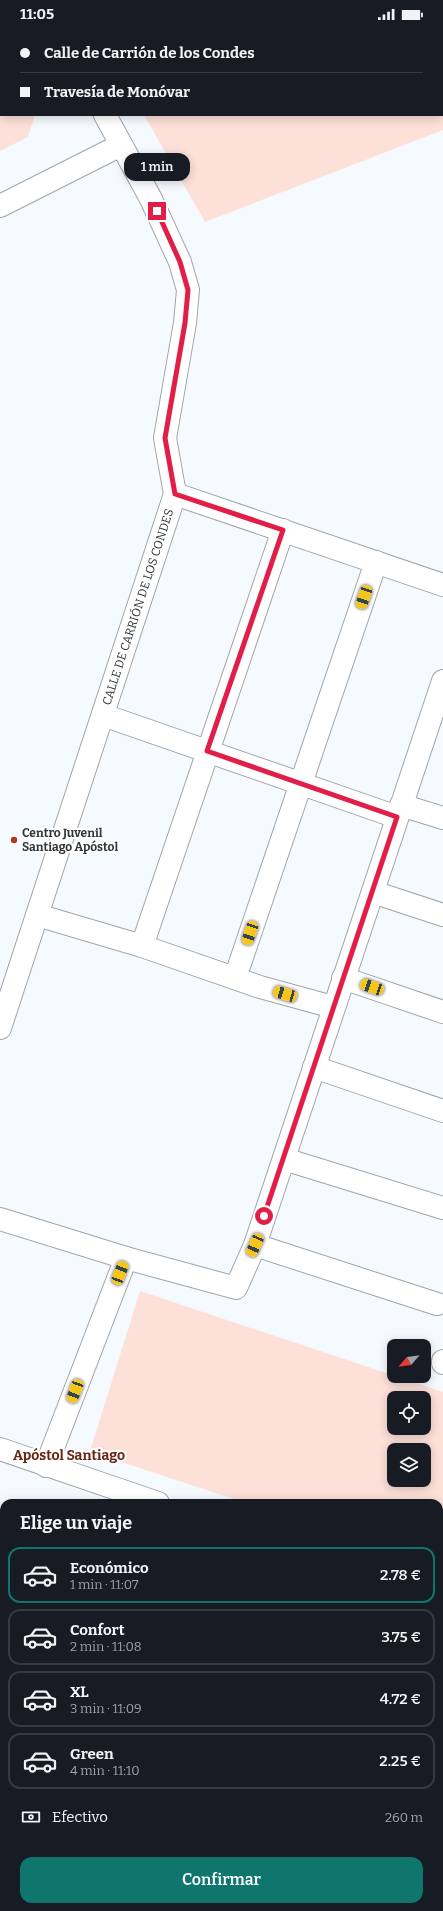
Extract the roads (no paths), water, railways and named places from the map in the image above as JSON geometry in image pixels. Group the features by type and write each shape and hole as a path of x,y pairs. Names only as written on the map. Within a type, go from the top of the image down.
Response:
{"street":[{"path":"106,116 120,145 152,199 180,262 188,290 185,323 165,438 175,494"},
{"path":"0,206 120,145"},
{"name":"CALLE DE CARRIÓN DE LOS CONDES","path":"0,1028 175,494 443,585"},
{"path":"142,946 283,530"},
{"path":"235,978 376,562"},
{"path":"0,1219 126,1258 236,1288 255,1245 333,1008 374,892 399,811 437,720 443,681"},
{"name":"CALLE DE CARRIÓN DE LOS CONDES","path":"103,714 300,783 399,811 443,818"},
{"path":"374,892 443,915"},
{"path":"37,915 142,946 235,978 333,1008"},
{"path":"344,978 443,1012"},
{"path":"314,1067 443,1110"},
{"path":"284,1159 443,1208"},
{"path":"255,1245 437,1304"},
{"path":"46,1466 126,1258"},
{"path":"0,1449 146,1499"}],"place":[{"name":"Centro Juvenil Santiago Apóstol","path":"14,840"}],"district":[{"name":"Apóstol Santiago","path":"69,1455"}]}
